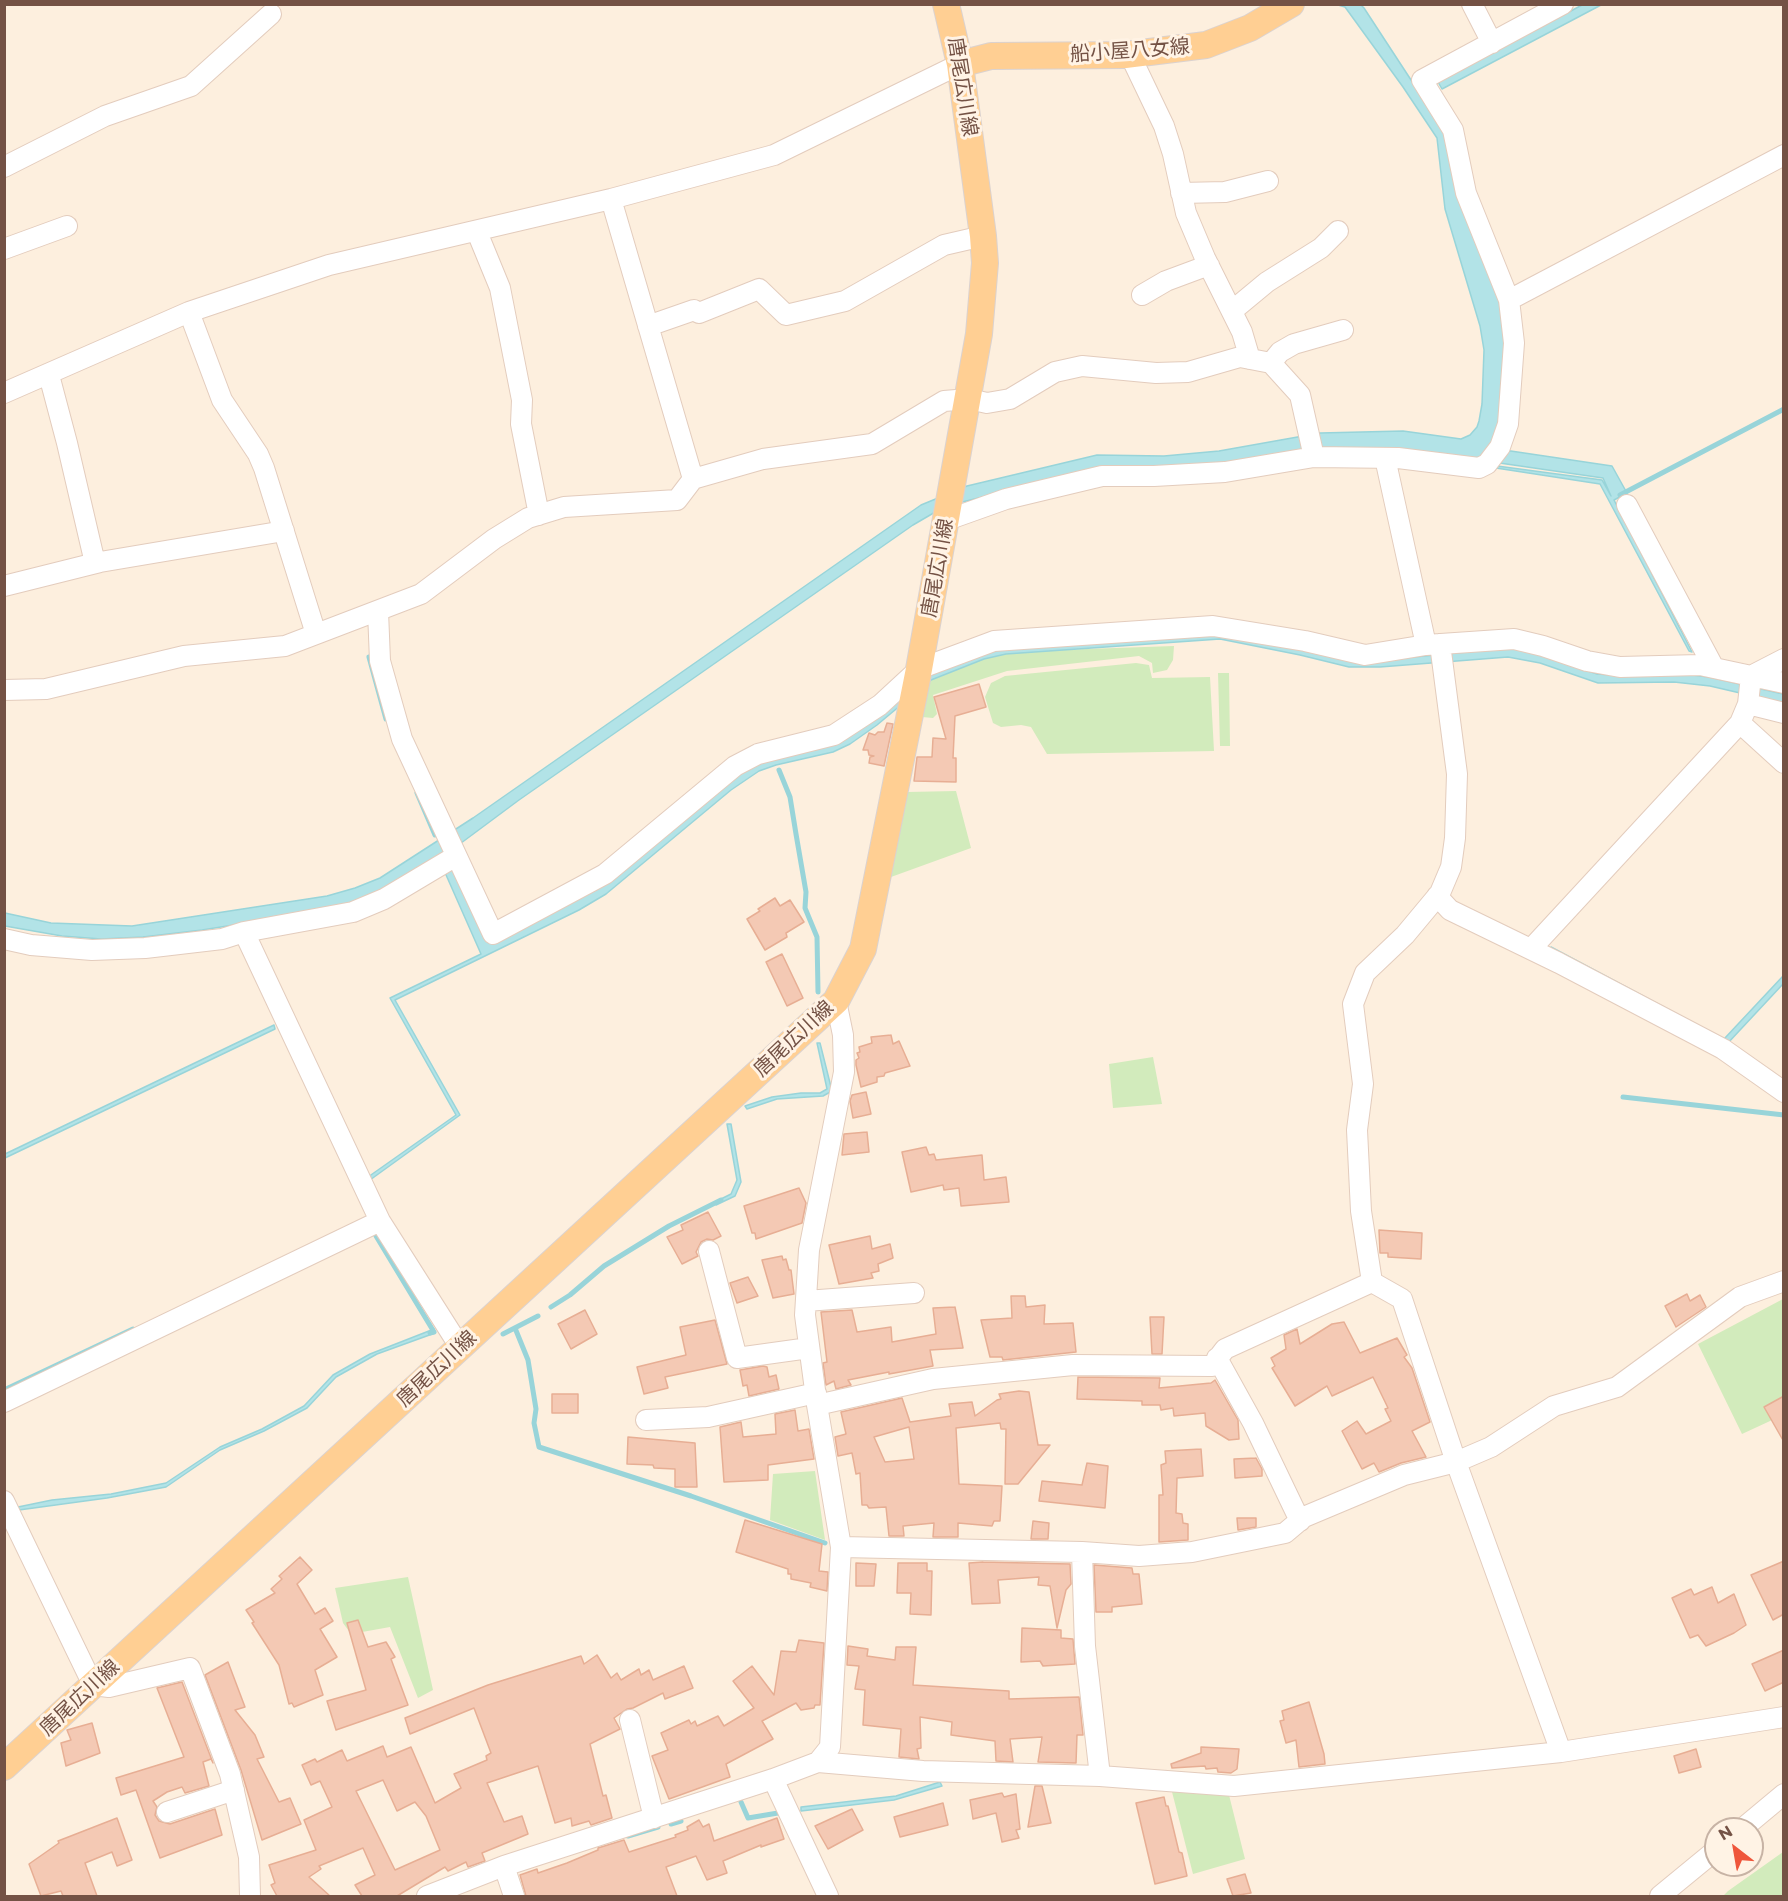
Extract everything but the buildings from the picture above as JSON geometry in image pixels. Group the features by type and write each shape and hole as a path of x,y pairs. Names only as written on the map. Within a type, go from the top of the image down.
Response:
{"main road":[{"name":"唐尾広川線","path":"4,1767 836,1001 863,949 917,681 980,334 985,263 983,236 960,64 946,4"},
{"name":"船小屋八女線","path":"960,64 991,56 1130,55 1206,45 1250,28 1291,4"}],"street":[{"path":"1472,4 1492,43"},
{"path":"949,507 1006,499 1101,476 1225,472 1314,455 1398,458 1479,468 1495,454 1508,424 1514,343 1509,300 1466,193 1453,130 1422,80 1563,4"},
{"path":"4,167 105,116 191,87 271,14"},
{"path":"1130,55 1164,126 1173,154 1186,213 1242,332 1250,358"},
{"path":"4,393 189,312 330,265 611,199 774,155 960,64"},
{"path":"1509,300 1784,155"},
{"path":"1181,193 1225,192 1268,180"},
{"path":"611,199 693,479"},
{"path":"4,249 67,226"},
{"path":"1232,311 1267,282 1314,253 1338,231"},
{"path":"477,232 500,288 522,400 520,424 539,515"},
{"path":"648,326 694,310 699,313 759,289 786,315 845,302 944,245 983,236"},
{"path":"1142,295 1166,281 1209,265"},
{"path":"189,312 222,400 258,454 264,468 316,634"},
{"path":"1271,363 1280,352 1294,344 1343,330"},
{"path":"6,684 46,689 184,656 285,645 421,594 494,539 528,518 564,507 677,500 693,479 763,459 872,444 944,401 969,399 987,403 1010,399 1054,372 1082,366 1156,373 1188,372 1240,357 1271,363 1300,395 1314,455"},
{"path":"49,375 94,563"},
{"path":"1372,1282 1361,1211 1357,1130 1363,1084 1353,1004 1365,973 1405,935 1437,896 1451,867 1455,838 1457,774 1437,651 1385,458"},
{"path":"1627,505 1714,668"},
{"path":"4,586 94,563 284,531"},
{"path":"378,611 380,661 402,739 493,934 605,874 735,766 758,754 834,735 917,681 994,641 1213,626 1305,641 1365,655 1437,651 1514,639 1587,661 1620,667 1700,665 1714,668 1784,713"},
{"path":"1531,949 1740,723 1750,690 1784,659"},
{"path":"1750,690 1784,683"},
{"path":"1740,723 1784,763"},
{"path":"4,939 31,945 92,950 145,948 222,939 244,932 353,912 384,899 455,853"},
{"path":"1437,896 1450,910 1531,949 1723,1049 1784,1092"},
{"path":"244,932 380,1221 460,1347"},
{"path":"818,1762 830,1747 841,1547 816,1399 805,1316 809,1250 844,1072 843,1035 836,1001"},
{"path":"4,1402 380,1221"},
{"path":"709,1251 737,1358 809,1348"},
{"path":"841,1547 1082,1552 1139,1556 1192,1552 1285,1533 1300,1521 1404,1475 1456,1462 1491,1447 1554,1406 1617,1387 1740,1297 1784,1281"},
{"path":"646,1420 708,1417 933,1379 1073,1365 1212,1366 1225,1349 1372,1282"},
{"path":"1372,1282 1402,1299 1456,1462 1561,1752"},
{"path":"806,1301 914,1293"},
{"path":"1217,1358 1253,1423 1300,1521"},
{"path":"4,1501 93,1685 110,1687 190,1668 230,1774 249,1857 250,1896"},
{"path":"1082,1552 1085,1646 1100,1776"},
{"path":"427,1896 504,1866 774,1779 818,1762 923,1771 1100,1776 1234,1786 1561,1752 1784,1717"},
{"path":"630,1720 654,1818"},
{"path":"774,1779 828,1896"},
{"path":"167,1812 234,1790"},
{"path":"1756,1817 1784,1794"},
{"path":"1660,1896 1704,1860"},
{"path":"504,1866 514,1896"}],"green space":[{"path":"1174,646 1173,660 1167,670 1153,673 1152,663 1139,656 1007,671 933,695 937,714 933,718 922,717 929,679 998,652"},
{"path":"1136,663 1149,665 1152,678 1210,677 1214,751 1047,754 1031,727 1021,725 1001,727 993,723 985,697 991,683 1005,676"},
{"path":"1218,673 1229,673 1230,746 1220,746"},
{"path":"956,791 971,848 891,877 907,792"},
{"path":"1153,1057 1162,1104 1113,1108 1109,1064"},
{"path":"1783,1299 1783,1415 1742,1434 1698,1344"},
{"path":"815,1471 825,1540 770,1520 773,1474"},
{"path":"408,1577 433,1690 418,1698 390,1627 351,1634 343,1623 335,1588"},
{"path":"1171,1788 1229,1795 1245,1859 1193,1874"},
{"path":"1783,1852 1783,1896 1723,1896 1748,1877 1764,1877 1764,1865"}],"water":[{"path":"1338,5 1361,5 1364,8 1447,135 1500,302 1505,326 1504,450 1612,466 1627,493 1614,500 1692,652 1689,651 1600,484 1496,468 1497,466 1602,480 1611,496 1603,478 1396,448 1357,448 1320,449 1272,458 1024,487 958,503 937,511 913,525 519,800 445,855 490,943 743,768 828,743 927,674 981,651 1209,632 1382,660 1509,648 1527,650 1597,674 1629,676 1675,673 1709,677 1783,694 1783,703 1710,686 1674,682 1598,683 1540,663 1508,657 1380,667 1349,667 1220,639 1006,654 984,659 931,680 877,725 850,744 833,752 759,771 731,790 606,894 579,910 395,1000 460,1115 370,1180 368,1177 456,1115 390,998 481,954 439,859 375,895 353,902 322,911 202,930 101,939 62,936 5,926 5,913 51,923 132,926 327,896 380,878 473,818 921,505 967,486 1097,455 1164,456 1219,451 1320,433 1403,431 1461,439 1470,435 1477,427 1482,404 1484,350 1480,326 1445,209 1437,138 1345,7"},
{"path":"1582,5 1601,5 1442,89 1438,82"},
{"path":"1551,947 1724,1039 1783,976 1783,984 1727,1044 1551,950"},
{"path":"274,1025 275,1029 5,1158 5,1154"},
{"path":"817,1043 820,1043 832,1091 823,1096 777,1099 747,1109 745,1106 772,1097 820,1093 827,1089"},
{"path":"727,1124 731,1124 741,1182 735,1196 716,1205 715,1202 731,1194 737,1180"},
{"path":"434,1329 435,1333 377,1354 336,1377 307,1408 264,1431 220,1450 166,1487 19,1510 18,1507 52,1500 111,1494 166,1483 220,1447 262,1429 304,1406 333,1375 370,1354"},
{"path":"940,1782 942,1786 894,1800 801,1811 801,1807 896,1796"}],"waterway":[{"path":"1620,495 1784,409"},
{"path":"369,657 386,719"},
{"path":"779,770 790,797 806,892 805,908 817,937 818,992"},
{"path":"417,793 435,835"},
{"path":"1623,1097 1784,1115"},
{"path":"551,1307 570,1295 604,1266 669,1226 721,1200"},
{"path":"376,1236 434,1332 430,1333"},
{"path":"503,1334 538,1316"},
{"path":"515,1328 528,1360 536,1409 534,1423 539,1447 691,1496 825,1543"},
{"path":"4,1390 133,1329"},
{"path":"741,1802 748,1818 778,1813"},
{"path":"671,1824 681,1821"},
{"path":"628,1836 658,1827"}]}
